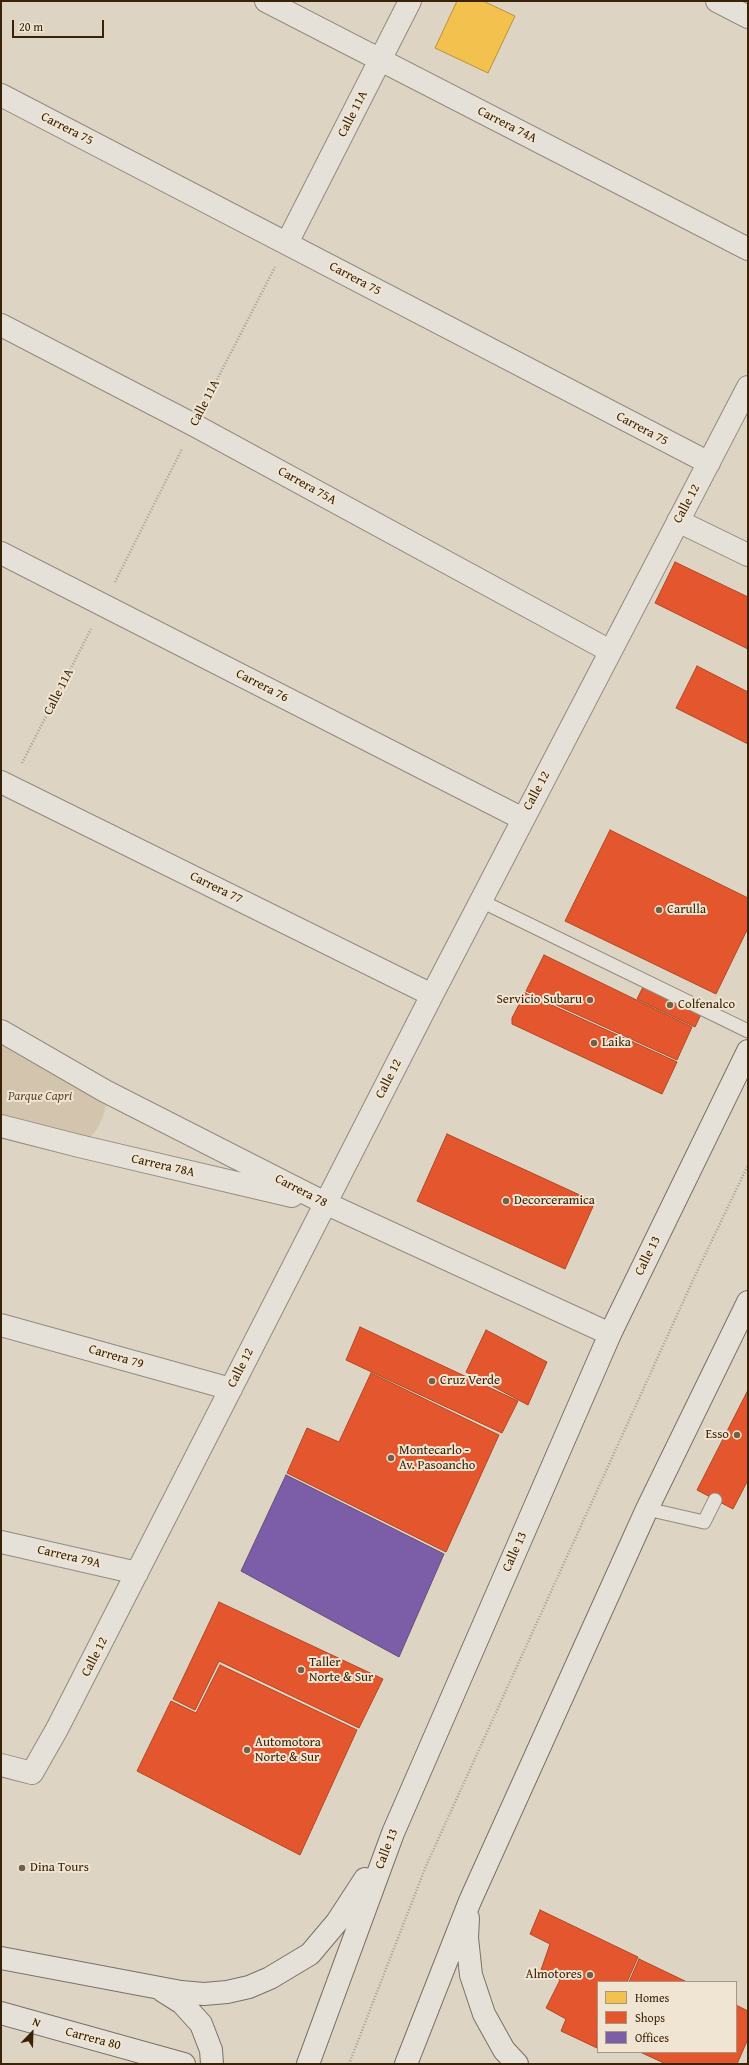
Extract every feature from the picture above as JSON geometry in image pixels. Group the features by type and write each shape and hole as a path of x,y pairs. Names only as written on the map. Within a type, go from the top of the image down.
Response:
{"street":[{"name":"Carrera 74A","path":"266,1 748,249"},
{"name":"Calle 11A","path":"287,243 410,1"},
{"path":"717,1 748,17"},
{"name":"Carrera 75","path":"1,95 709,463"},
{"name":"Carrera 75A","path":"1,325 194,425 610,651"},
{"name":"Calle 12","path":"1,1765 32,1773 57,1730 432,995 748,387"},
{"path":"678,521 748,555"},
{"name":"Carrera 76","path":"1,553 523,819"},
{"name":"Carrera 77","path":"6,784 432,995"},
{"name":"Carrera 78","path":"1,1031 105,1091 325,1203 610,1334"},
{"name":"Calle 13","path":"308,2064 392,1833 610,1334 748,1051"},
{"name":"Carrera 78A","path":"1,1126 79,1146 325,1203"},
{"path":"406,2064 470,1901 647,1509 748,1302"},
{"name":"Carrera 79","path":"1,1325 231,1389"},
{"name":"Carrera 79A","path":"1,1542 137,1573"},
{"path":"1,1958 188,1993 227,1992 249,1987 270,1978 304,1959 310,1954 338,1922 392,1833"},
{"path":"470,1901 467,1938 471,1975 484,2014 504,2050 517,2064"},
{"path":"158,1988 182,2003 201,2024 211,2050 212,2064"},
{"name":"Carrera 80","path":"1,2014 184,2064"}],"lane":[{"path":"481,901 748,1031"},
{"path":"647,1509 704,1522 715,1500"}],"path":[{"name":"Calle 11A","path":"6,784 103,605 287,243"},
{"path":"349,2064 426,1866 693,1280 748,1165"}],"green space":[{"name":"Parque Capri","path":"1,1031 105,1091 106,1104 103,1117 97,1129 89,1139 1,1126"}],"building: Homes":[{"path":"457,1 483,1 515,16 488,73 435,48"}],"building: Shops":[{"path":"675,562 748,597 748,649 655,603"},
{"path":"697,666 748,692 748,744 676,708"},
{"name":"Carulla","path":"610,830 748,898 748,928 716,994 565,921"},
{"name":"Servicio Subaru","path":"544,955 692,1027 677,1060 526,991"},
{"name":"Colfenalco","path":"645,983 703,1010 695,1027 637,999"},
{"name":"Laika","path":"525,993 677,1062 662,1094 512,1024 512,1018"},
{"name":"Decorceramica","path":"447,1134 595,1202 565,1269 417,1201"},
{"name":"Cruz Verde","path":"360,1327 518,1401 502,1433 346,1360"},
{"path":"486,1330 547,1362 528,1405 466,1372"},
{"name":"Montecarlo - Av. Pasoancho","path":"371,1373 499,1435 446,1552 287,1473 307,1428 339,1442"},
{"name":"Esso","path":"748,1390 748,1480 733,1509 697,1490"},
{"name":"Taller Norte & Sur","path":"219,1602 383,1679 359,1728 219,1661 195,1710 173,1699"},
{"name":"Automotora Norte & Sur","path":"220,1665 357,1730 300,1855 137,1771 171,1701 196,1713"},
{"name":"Almotores","path":"540,1910 638,1957 627,1981 597,1981 597,2048 561,2031 566,2019 546,2008 560,1980 541,1970 550,1944 530,1934"},
{"path":"639,1959 685,1981 629,1981"},
{"path":"737,2006 748,2011 748,2039 737,2064 666,2064 642,2053 737,2053"}],"building: Offices":[{"path":"286,1475 444,1554 399,1657 241,1571"}],"place":[{"name":"Carulla","path":"659,910"},
{"name":"Servicio Subaru","path":"590,1000"},
{"name":"Colfenalco","path":"670,1005"},
{"name":"Laika","path":"594,1043"},
{"name":"Decorceramica","path":"506,1201"},
{"name":"Cruz Verde","path":"432,1381"},
{"name":"Esso","path":"737,1435"},
{"name":"Montecarlo - Av. Pasoancho","path":"391,1458"},
{"name":"Taller Norte & Sur","path":"301,1670"},
{"name":"Automotora Norte & Sur","path":"247,1750"},
{"name":"Dina Tours","path":"22,1868"},
{"name":"Almotores","path":"590,1975"}]}
